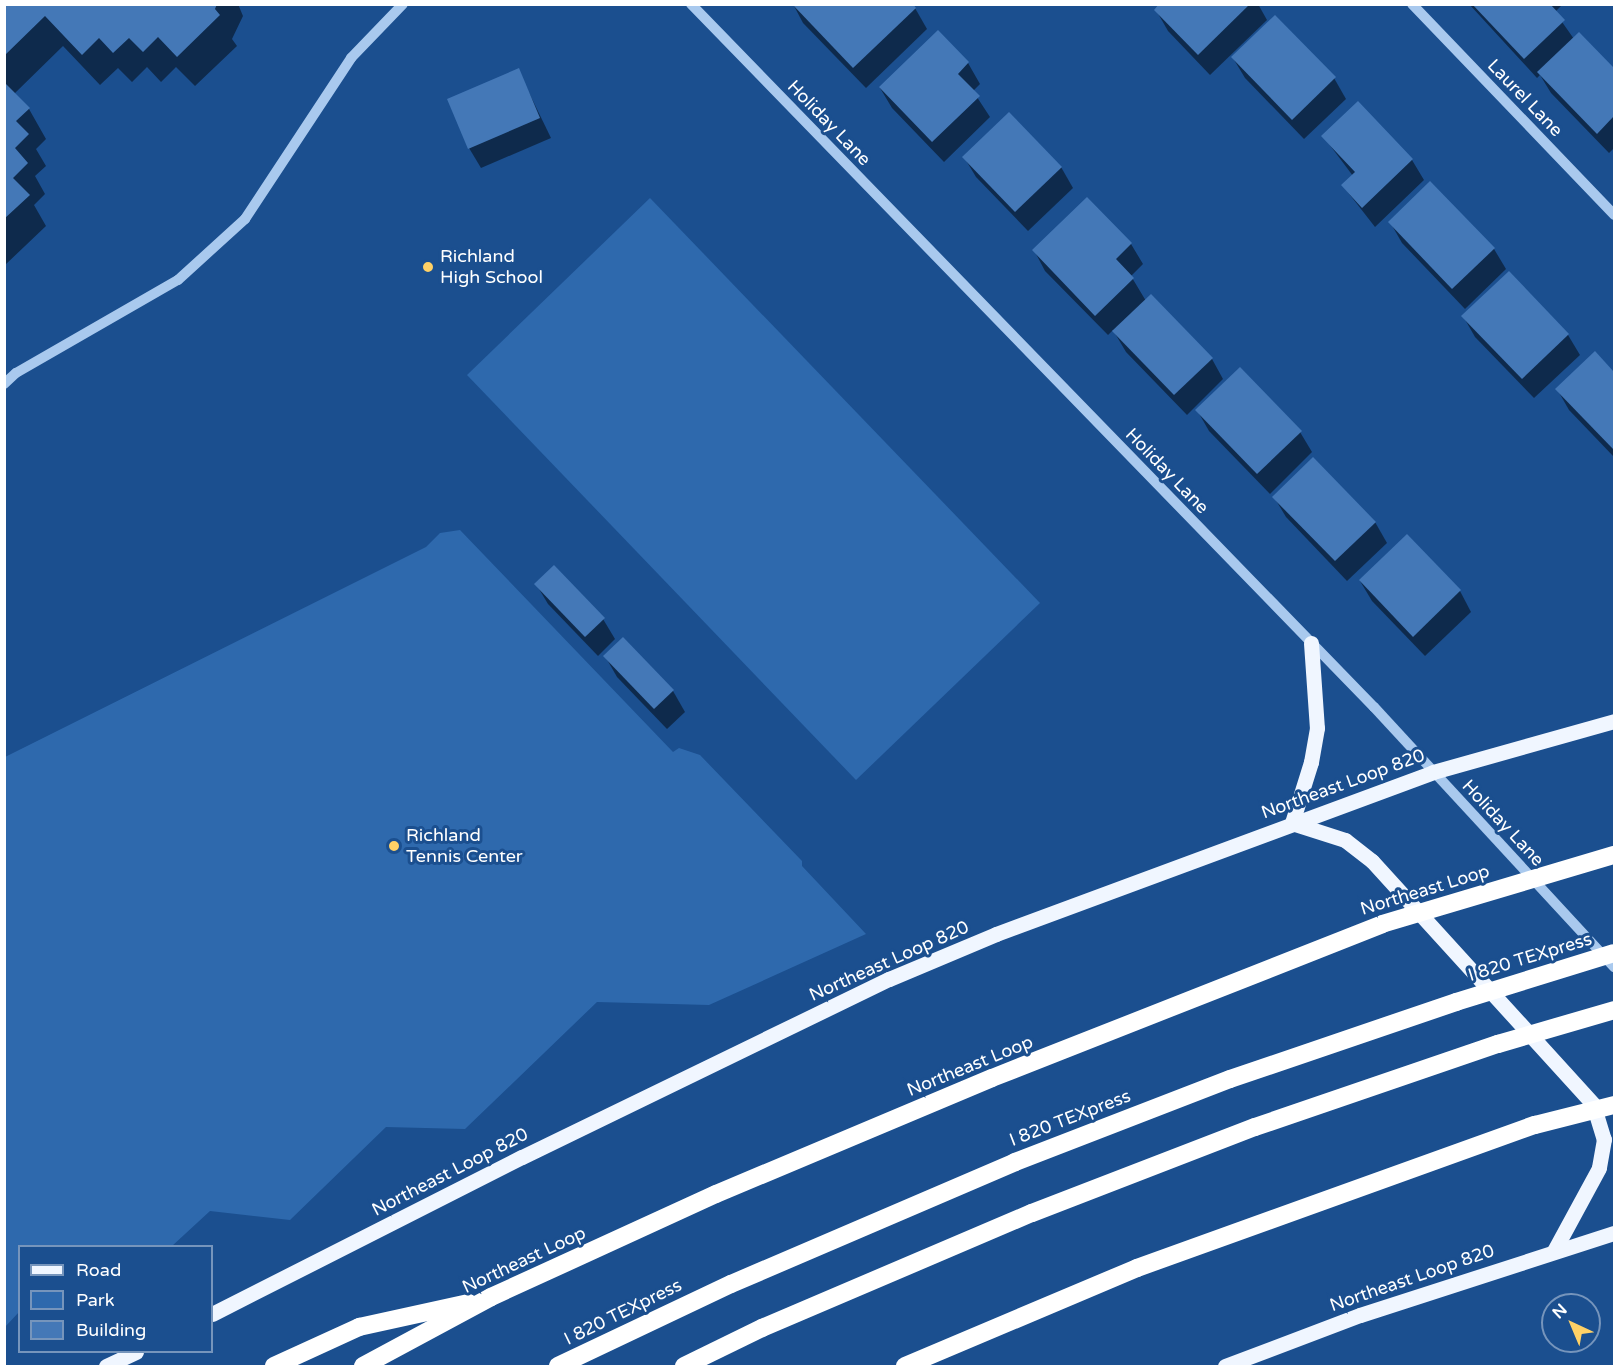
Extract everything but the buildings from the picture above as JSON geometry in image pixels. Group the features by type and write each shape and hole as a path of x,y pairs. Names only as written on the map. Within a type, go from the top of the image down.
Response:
{"highway":[{"name":"Northeast Loop","path":"363,1366 491,1298 727,1190 981,1083 1382,924 1614,855"},
{"name":"I 820 TEXpress","path":"558,1366 731,1284 1015,1162 1230,1079 1456,1002 1614,953"},
{"path":"684,1366 762,1328 1032,1213 1255,1127 1498,1044 1614,1010"},
{"path":"905,1366 1137,1268 1535,1125 1614,1105"},
{"path":"274,1366 358,1327 491,1298"}],"main road":[{"path":"1311,643 1317,728 1311,762 1292,823 1344,840 1372,861 1593,1104 1604,1139 1599,1168 1554,1251"},
{"name":"Northeast Loop 820","path":"213,1313 522,1157 889,980 1096,894 1433,772 1614,721"},
{"name":"Northeast Loop 820","path":"1225,1366 1360,1315 1614,1233"},
{"path":"106,1366 134,1353"}],"street":[{"path":"4,384 15,373 178,280 245,219 351,58 403,4"},
{"name":"Holiday Lane","path":"691,4 1311,643 1614,967"},
{"name":"Laurel Lane","path":"1412,4 1614,214"}],"green space":[{"path":"650,198 1040,603 856,780 467,375"},
{"name":"Richland Tennis Center","path":"460,530 673,752 679,748 700,755 802,861 802,866 866,934 709,1005 597,1002 465,1129 386,1127 290,1220 210,1211 173,1245 18,1245 18,1313 5,1327 5,757 426,547 440,533"}],"place":[{"name":"Richland High School","path":"428,267"},
{"name":"Richland Tennis Center","path":"394,846"}]}
